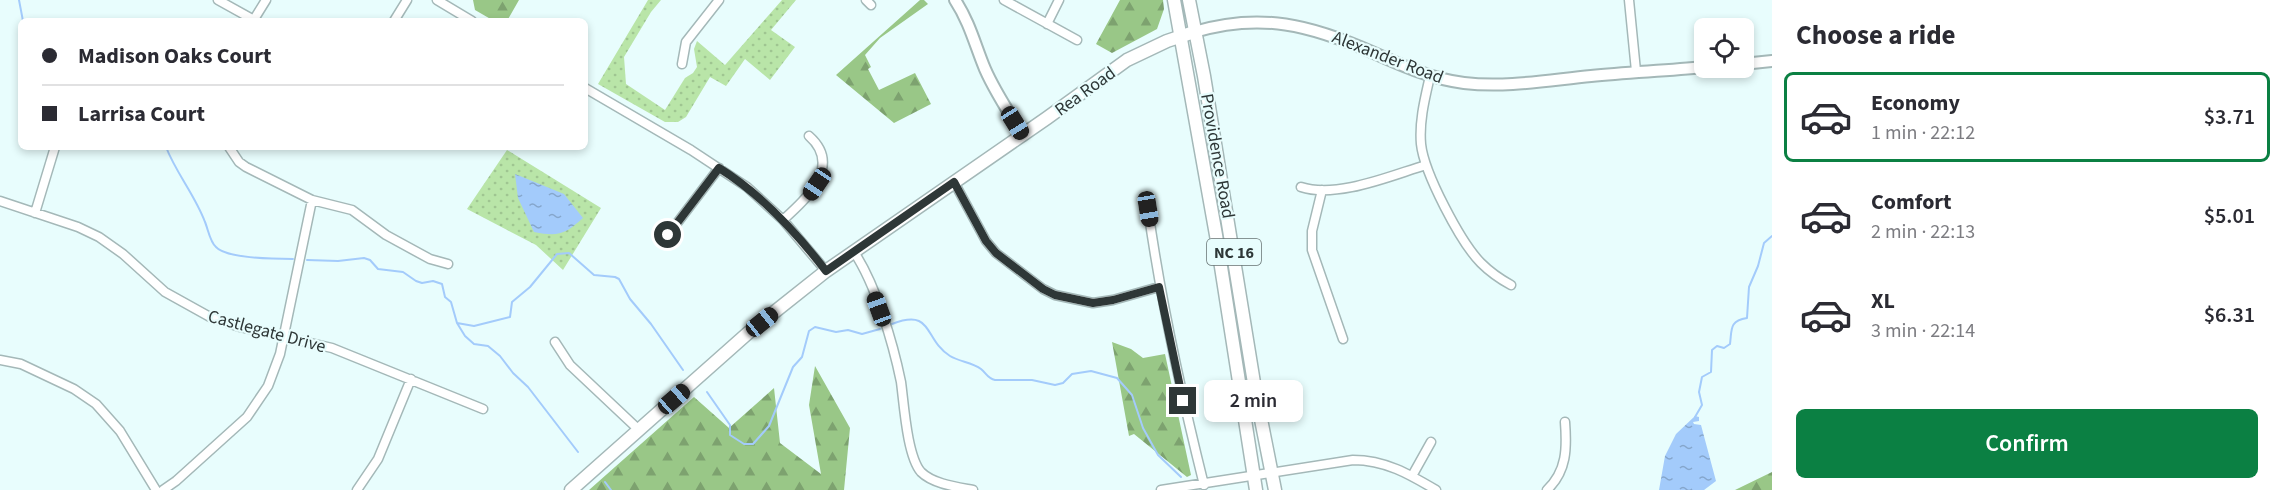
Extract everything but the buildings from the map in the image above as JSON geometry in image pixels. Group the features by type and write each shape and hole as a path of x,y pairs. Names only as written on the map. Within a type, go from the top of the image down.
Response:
{"main road":[{"name":"Providence Road","path":"1174,0 1256,490"},
{"name":"Providence Road","path":"1189,0 1204,76 1255,389 1275,490"},
{"name":"Alexander Road","path":"1181,35 1194,32"},
{"name":"Rea Road","path":"571,490 748,333 826,271 1127,60 1181,35"}],"street":[{"path":"218,0 249,18"},
{"path":"256,18 266,0"},
{"path":"396,18 407,0"},
{"path":"437,0 467,18"},
{"path":"682,64 686,42 719,0"},
{"path":"955,0 976,40 994,88 1023,135"},
{"path":"1004,0 1077,40"},
{"path":"1047,24 1059,0"},
{"path":"1629,0 1636,71"},
{"name":"Alexander Road","path":"1194,32 1219,24 1242,22 1290,24 1331,34 1430,76 1461,83 1507,85 1636,71 1694,68"},
{"path":"1754,62 1772,61"},
{"path":"1430,76 1421,127 1422,152 1426,165 1433,183 1473,254 1492,273 1511,285"},
{"path":"588,90 747,187 783,220 826,271"},
{"path":"783,220 817,184 821,168 821,152 818,144 809,136"},
{"path":"35,213 54,150"},
{"path":"231,150 239,162 246,167 312,200 352,210 386,235 430,259 448,264"},
{"path":"1301,187 1322,190 1346,188 1426,165"},
{"path":"668,235 719,168"},
{"path":"954,182 986,241 996,253 1049,292 1068,299 1093,303 1159,287"},
{"path":"1322,190 1312,231 1312,250 1342,339"},
{"path":"163,490 176,481 253,410 276,370 312,200"},
{"name":"Castlegate Drive","path":"0,201 78,227 99,237 123,254 165,292 196,310 226,322 332,348 483,409"},
{"path":"1148,209 1159,287 1178,383 1204,484"},
{"path":"855,252 866,272 892,347 917,465 926,476 973,490"},
{"path":"555,342 570,365 639,430"},
{"path":"0,360 21,364 74,389 96,404 120,431 156,490"},
{"path":"357,490 378,459 411,379"},
{"path":"1553,488 1560,475 1565,457 1565,422"},
{"path":"1412,476 1431,442"},
{"path":"1161,490 1353,460 1382,463 1436,490"}],"green space":[{"path":"473,0 519,0 509,18 489,18 475,10"},
{"path":"648,0 661,0 651,12 624,57 626,84 665,110 685,78 697,67 694,49 697,41 725,65 782,0 796,0 771,30 795,47 770,80 745,59 726,86 710,77 686,117 678,122 665,122 598,84"},
{"path":"920,0 928,4 880,38 865,55 871,67 868,69 879,90 915,73 931,104 894,123 836,75"},
{"path":"1120,0 1163,0 1164,9 1157,29 1112,53 1096,44"},
{"path":"507,150 601,208 563,270 536,245 467,209"},
{"path":"1112,342 1131,349 1143,358 1165,354 1191,475 1187,477 1134,434 1129,436"},
{"path":"815,366 850,428 844,490 589,490 694,397 729,428 774,388 780,443 821,474 809,405"},
{"path":"1772,472 1772,490 1735,490"}],"water":[{"path":"515,174 564,194 583,218 561,233 534,232 518,198"},
{"path":"1695,416 1699,417 1699,421 1693,422 1701,425 1716,481 1704,490 1659,490 1665,456 1676,434"}],"waterway":[{"path":"19,0 22,18"},
{"path":"167,150 196,203 216,247 230,254 241,256 293,259"},
{"path":"1695,417 1702,405 1699,392 1702,377 1711,372 1712,350 1717,346 1724,348 1730,344 1732,326 1737,321 1747,318 1749,287 1764,243 1772,236"},
{"path":"457,323 474,326 510,317 512,302 530,287 557,254 569,253 594,275 619,279 630,299 651,324 683,370"},
{"path":"307,260 338,261 364,258 370,260 378,269 403,272 422,283 433,281 442,284 445,297 451,302 457,323 465,336 474,344 488,346 500,356 528,387 578,452"},
{"path":"892,324 905,320 922,323 941,349 950,356 977,367 995,380 1032,380 1055,385 1063,383 1072,374 1091,371 1117,378 1132,395 1143,428 1158,455 1181,477"},
{"path":"707,392 730,425 730,435 744,444 753,444 769,426 793,367 802,357 809,331 815,327 836,332 848,330 862,334 880,329"},
{"path":"605,482 611,490"}],"route":[{"path":"668,235 719,168 747,187 783,220 826,271 954,182 986,241 996,253 1043,289 1068,299 1093,303 1159,287 1183,401"}]}
